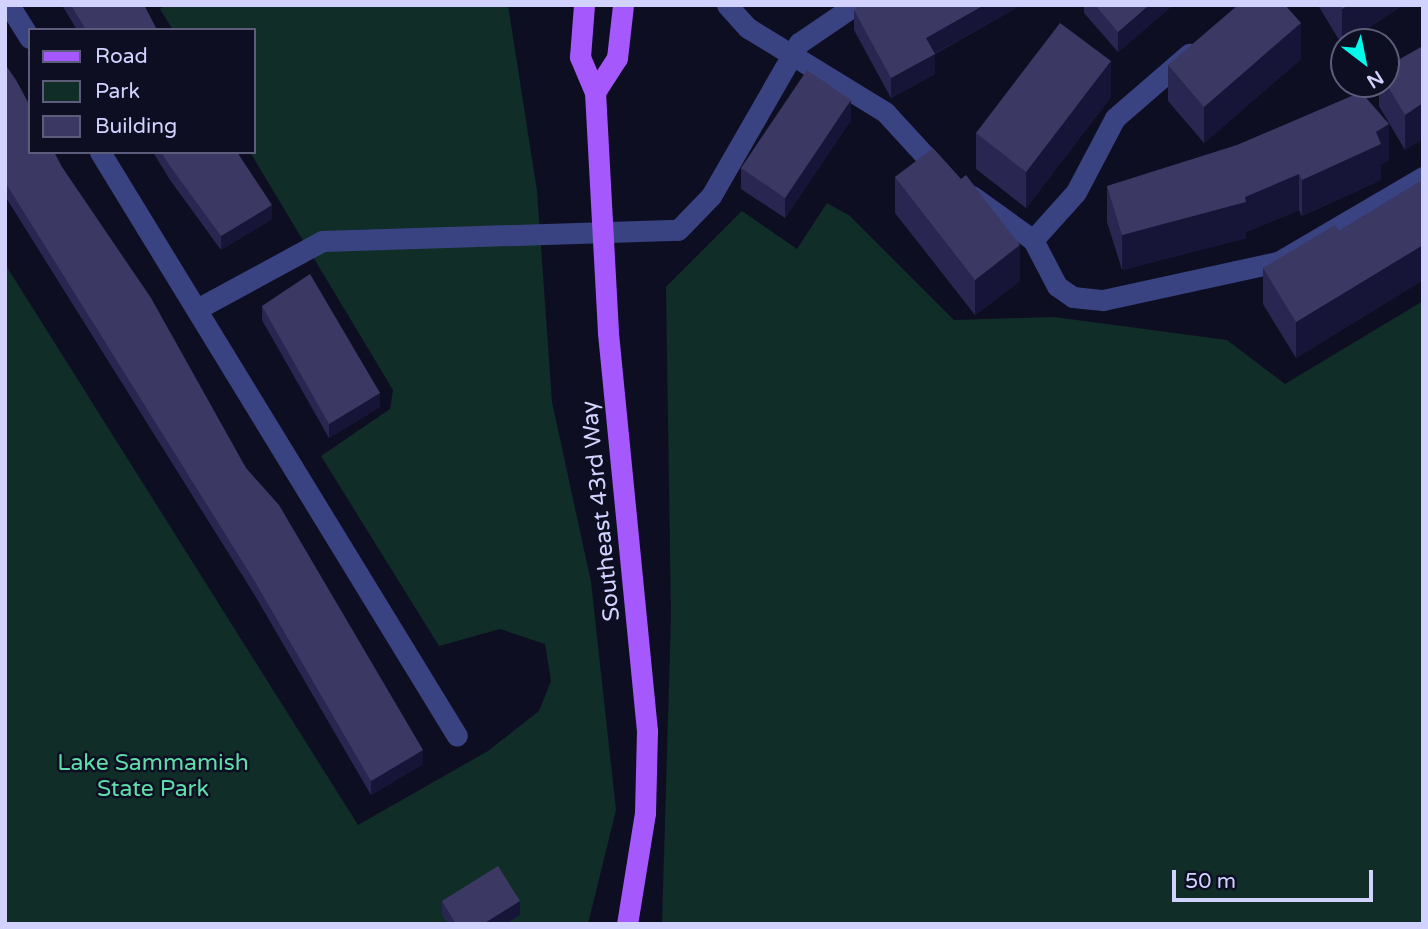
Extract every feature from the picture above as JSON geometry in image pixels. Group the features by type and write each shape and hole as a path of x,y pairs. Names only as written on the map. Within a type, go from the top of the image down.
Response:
{"main road":[{"name":"Southeast 43rd Way","path":"584,5 580,57 594,92 601,237 648,730 645,813 627,924"},
{"path":"594,92 617,58 623,5"}],"street":[{"path":"9,5 28,35"},
{"path":"727,5 748,28 885,112 936,170 1033,240 1057,286 1073,297 1103,300 1278,262 1423,177"},
{"path":"197,309 322,241 601,237 667,233 689,224 711,196 792,53 818,26 855,5"},
{"path":"1033,240 1076,192 1115,118 1210,35"},
{"path":"101,154 457,736"}],"green space":[{"name":"Lake Sammamish State Park","path":"166,5 508,5 537,191 552,402 591,582 616,810 588,924 5,924 5,264 358,825 488,751 539,711 551,681 545,644 500,629 439,646 321,456 390,409 393,390 251,154 256,154 256,28 172,28 160,9"},
{"path":"827,203 850,216 954,320 1054,317 1227,340 1285,384 1423,301 1423,924 662,924 671,617 666,287 742,211 797,249"}],"building":[{"path":"71,5 144,5 156,28 85,28"},
{"path":"862,5 984,5 926,38 935,54 891,78 854,10"},
{"path":"1095,5 1149,5 1118,32"},
{"path":"1238,5 1285,5 1301,23 1204,107 1168,65"},
{"path":"1060,23 1111,61 1026,172 976,133"},
{"path":"1423,46 1423,103 1405,115 1395,98 1400,98 1400,59"},
{"path":"5,64 28,102 28,154 55,154 151,298 246,468 279,505 423,750 371,781 254,580 5,182"},
{"path":"807,70 851,100 785,198 741,168"},
{"path":"1347,98 1366,98 1389,124 1376,132 1381,144 1302,180 1299,174 1245,197 1246,202 1122,235 1107,186 1237,145"},
{"path":"933,148 961,179 966,175 1020,245 975,280 895,177"},
{"path":"162,154 238,154 272,205 221,236"},
{"path":"1423,180 1423,245 1296,322 1263,268 1335,225 1339,231"},
{"path":"310,274 380,393 329,424 262,306"},
{"path":"498,866 520,901 483,924 456,924 442,901"}]}
